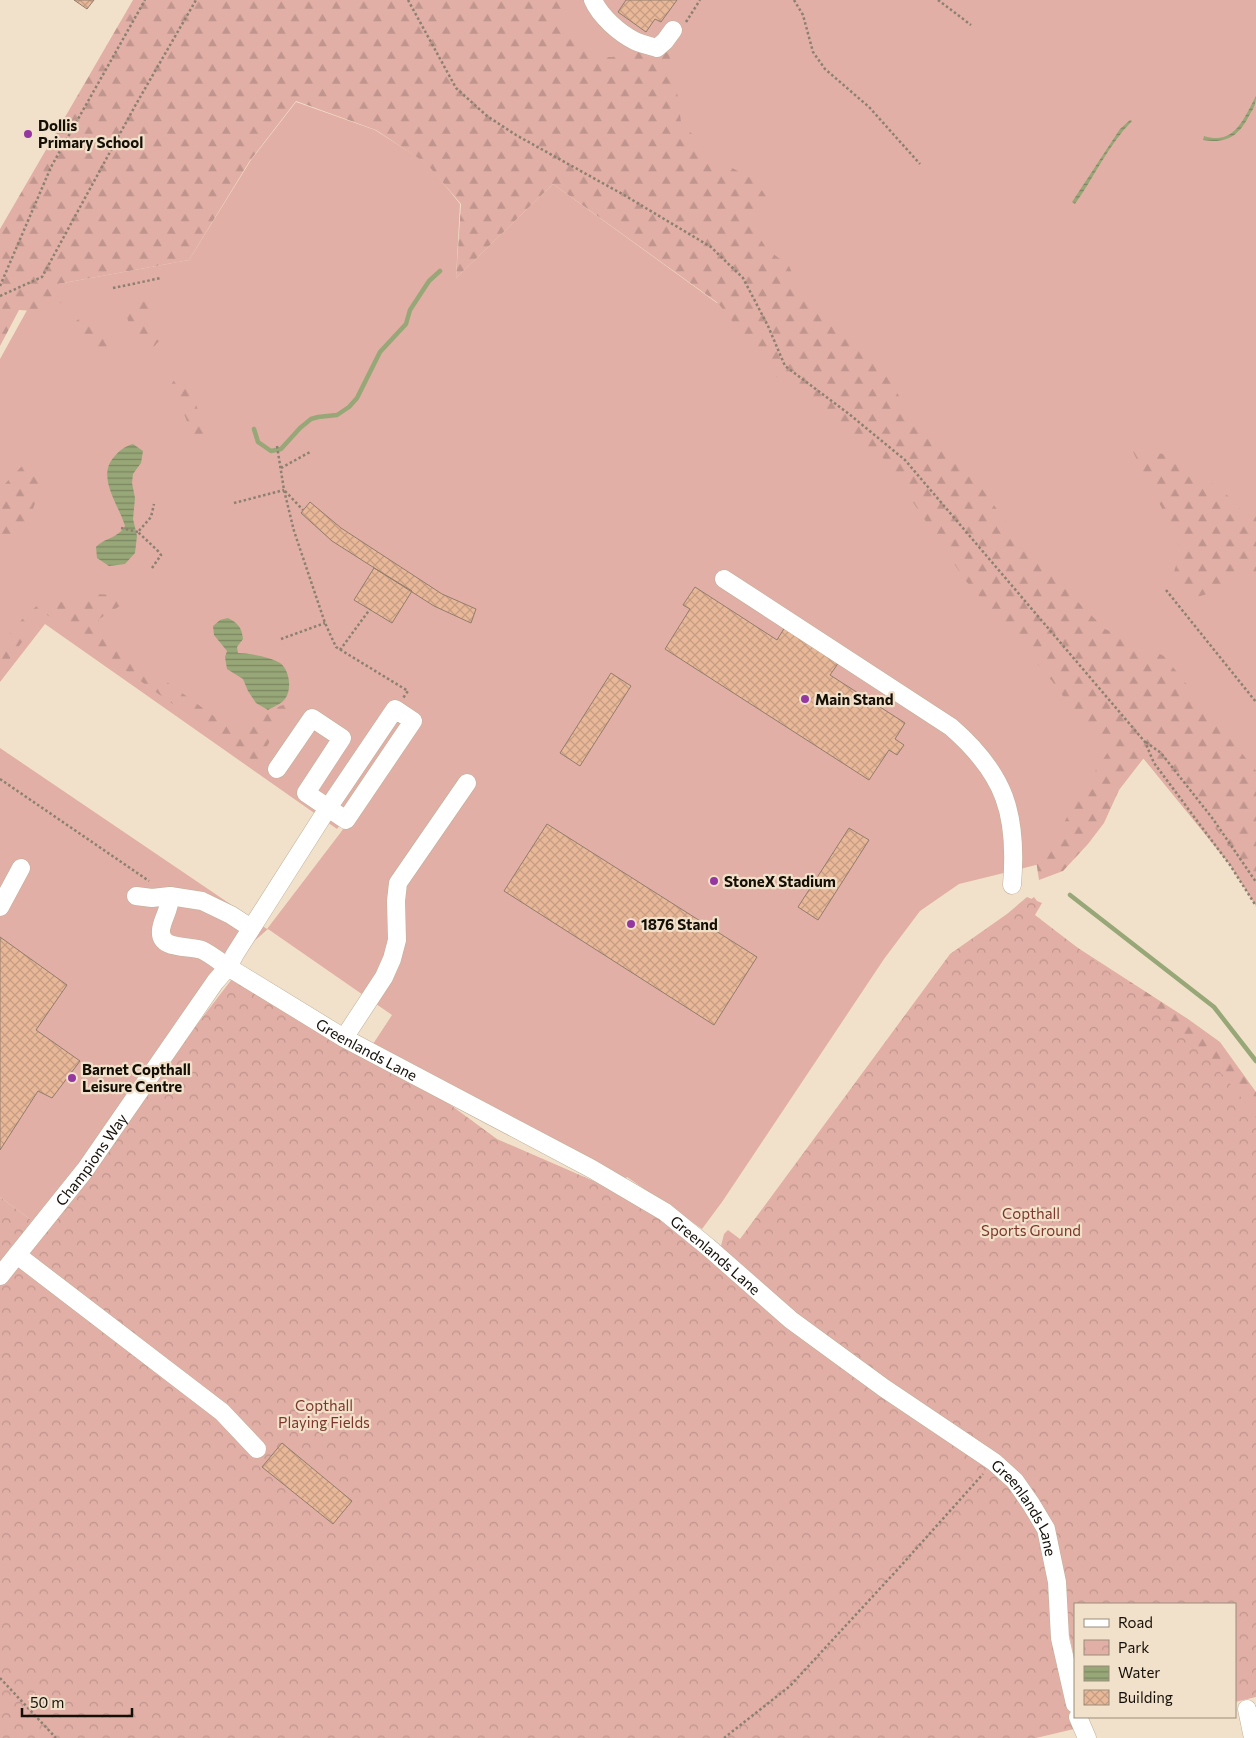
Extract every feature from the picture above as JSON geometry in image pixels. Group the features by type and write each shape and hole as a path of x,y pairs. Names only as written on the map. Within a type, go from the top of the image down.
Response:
{"street":[{"path":"593,0 605,18 618,30 635,41 657,48 678,28"},
{"path":"724,579 951,727 971,744 988,765 1001,789 1009,814 1014,840 1012,885"},
{"path":"228,967 328,808 395,709 413,722 346,820 328,808 306,793 342,738"},
{"path":"277,769 312,718 365,753"},
{"path":"344,1038 384,977 392,959 397,940 396,901 398,883 467,783"},
{"path":"0,907 21,868"},
{"path":"136,896 152,898 170,896 202,901 251,928"},
{"name":"Greenlands Lane","path":"170,896 170,906 161,929 162,937 166,943 201,950 344,1038 592,1169 664,1212 708,1247 791,1320 884,1388 994,1462 1015,1481 1046,1529 1057,1582 1060,1638 1074,1700"},
{"name":"Champions Way","path":"0,1276 85,1170 215,982 228,967"},
{"path":"17,1255 222,1412 257,1449"},
{"path":"1247,1709 1253,1738"},
{"path":"1078,1718 1087,1738"}],"path":[{"path":"0,286 52,167 145,0"},
{"path":"0,296 42,277 135,106 196,0"},
{"path":"408,0 456,88 487,116 516,135 712,247 743,278 768,326 785,366 849,414 905,460 1135,732 1160,753 1214,819 1256,882"},
{"path":"678,28 700,0"},
{"path":"794,0 803,15 813,52 825,69 869,107 920,164"},
{"path":"938,0 971,25"},
{"path":"113,288 161,278"},
{"path":"277,446 284,490 294,531 325,623 336,647 408,690 399,704 398,711"},
{"path":"281,468 310,452"},
{"path":"234,504 284,490"},
{"path":"284,490 303,510"},
{"path":"138,532 151,517 154,504"},
{"path":"122,528 138,532 158,551 160,555 152,568"},
{"path":"1166,590 1256,702"},
{"path":"340,650 370,609"},
{"path":"281,639 325,623"},
{"path":"1145,742 1154,763 1230,865 1256,906"},
{"path":"0,779 155,885"},
{"path":"724,1738 790,1686 898,1570 994,1462"},
{"path":"0,1678 56,1738"}],"green space":[{"path":"133,0 566,0 564,31 592,52 599,56 608,57 624,55 639,47 657,31 663,36 674,69 681,122 715,159 755,180 767,198 746,217 767,249 789,266 799,288 884,372 914,420 964,464 1004,519 1077,601 1105,629 1164,656 1256,771 1256,890 1240,863 1213,825 1160,760 1143,759 1119,790 1104,823 1088,844 1063,871 1039,880 1035,854 1056,838 1076,800 1110,749 1094,739 1052,681 965,580 884,459 774,375 718,303 553,184 456,278 461,204 427,164 376,130 296,101 249,162 189,260 58,284 64,299 52,312 19,310 0,346 0,229"},
{"path":"521,0 1256,0 1256,906 1230,865 1143,758 1064,858 959,884 920,911 884,959 702,1229 627,1177 624,1180 373,1044 392,1015 268,929 234,959 34,1222 0,1197 0,748 267,929 341,832 410,730 337,829 45,624 0,682 0,359 36,294 58,284 189,260 251,160 296,102 375,130 428,164 460,204 456,278 553,184 717,303 754,263"},
{"path":"139,297 155,297 155,308 145,317 146,330 159,341 151,350 135,339 126,315"},
{"path":"82,316 91,318 112,345 109,352 94,352 79,335 73,324"},
{"path":"179,375 185,377 209,438 202,442 195,442 172,383"},
{"path":"1131,448 1179,457 1227,495 1247,516 1256,508 1256,572 1233,574 1213,592 1191,599 1173,575 1181,550 1169,522"},
{"path":"37,463 44,478 29,520 0,556 0,491 22,466"},
{"path":"95,594 114,595 120,606 99,619 99,635 136,665 164,680 232,729 241,739 252,722 280,706 296,701 256,763 43,612 0,673 0,645 25,616 45,599 64,602 76,611"},
{"name":"Copthall Playing Fields","path":"1027,897 1042,903 1035,915 1124,984 1182,1033 1208,1059 1256,1118 1256,1697 1236,1702 1236,1603 1074,1603 1074,1657 1052,1552 1074,1667 1074,1729 1036,1738 0,1738 0,1267 85,1170 232,979 396,1065 497,1139 665,1212 708,1247 721,1246 724,1234 728,1230 740,1239 950,954 1007,914"},
{"path":"1034,897 1037,901 1030,917 1188,1019 1220,1042 1256,1092 1256,1150 1012,915"},
{"path":"0,1197 34,1222 0,1266"}],"water":[{"path":"1256,96 1253,110 1237,133 1219,141 1203,140 1204,136 1215,138 1231,134 1242,121"},
{"path":"1130,120 1132,121 1109,150 1075,204 1072,202 1120,129"},
{"path":"133,444 143,451 141,463 133,474 132,483 135,498 133,519 137,536 135,553 125,564 109,566 97,558 96,547 115,536 125,526 110,491 107,473 114,457 127,446"},
{"path":"228,618 237,624 242,632 243,639 237,647 238,653 271,659 280,663 286,670 289,680 289,691 285,699 268,710 256,703 243,679 227,669 225,657 227,651 214,635 213,626 220,620"}],"building":[{"path":"74,0 94,0 87,9"},
{"path":"626,0 677,0 661,22 655,19 646,32 618,12"},
{"path":"310,502 341,528 442,594 476,609 471,623 434,606 332,541 301,513"},
{"path":"374,568 412,591 392,623 354,600"},
{"name":"Main Stand","path":"695,587 777,640 785,627 839,662 830,675 905,723 895,739 904,745 897,755 889,750 869,780 665,649 690,609 683,605"},
{"path":"611,673 631,686 580,766 560,753"},
{"name":"1876 Stand","path":"547,824 757,957 714,1025 504,891"},
{"path":"849,828 869,840 818,920 798,907"},
{"name":"Barnet Copthall Leisure Centre","path":"0,937 67,985 36,1030 80,1061 52,1098 38,1091 0,1150"},
{"path":"282,1443 352,1501 333,1524 262,1467"}],"waterway":[{"path":"254,429 258,442 271,451 281,449 311,419 337,415 349,407 357,398 380,352 406,324 410,310 429,281 440,271"},
{"path":"1070,895 1214,1007 1256,1061"}],"place":[{"name":"Dollis Primary School","path":"28,134"},
{"name":"Main Stand","path":"805,699"},
{"name":"StoneX Stadium","path":"714,881"},
{"name":"1876 Stand","path":"631,924"},
{"name":"Barnet Copthall Leisure Centre","path":"72,1078"}],"park label":[{"name":"Copthall Sports Ground","path":"1031,1222"}]}
